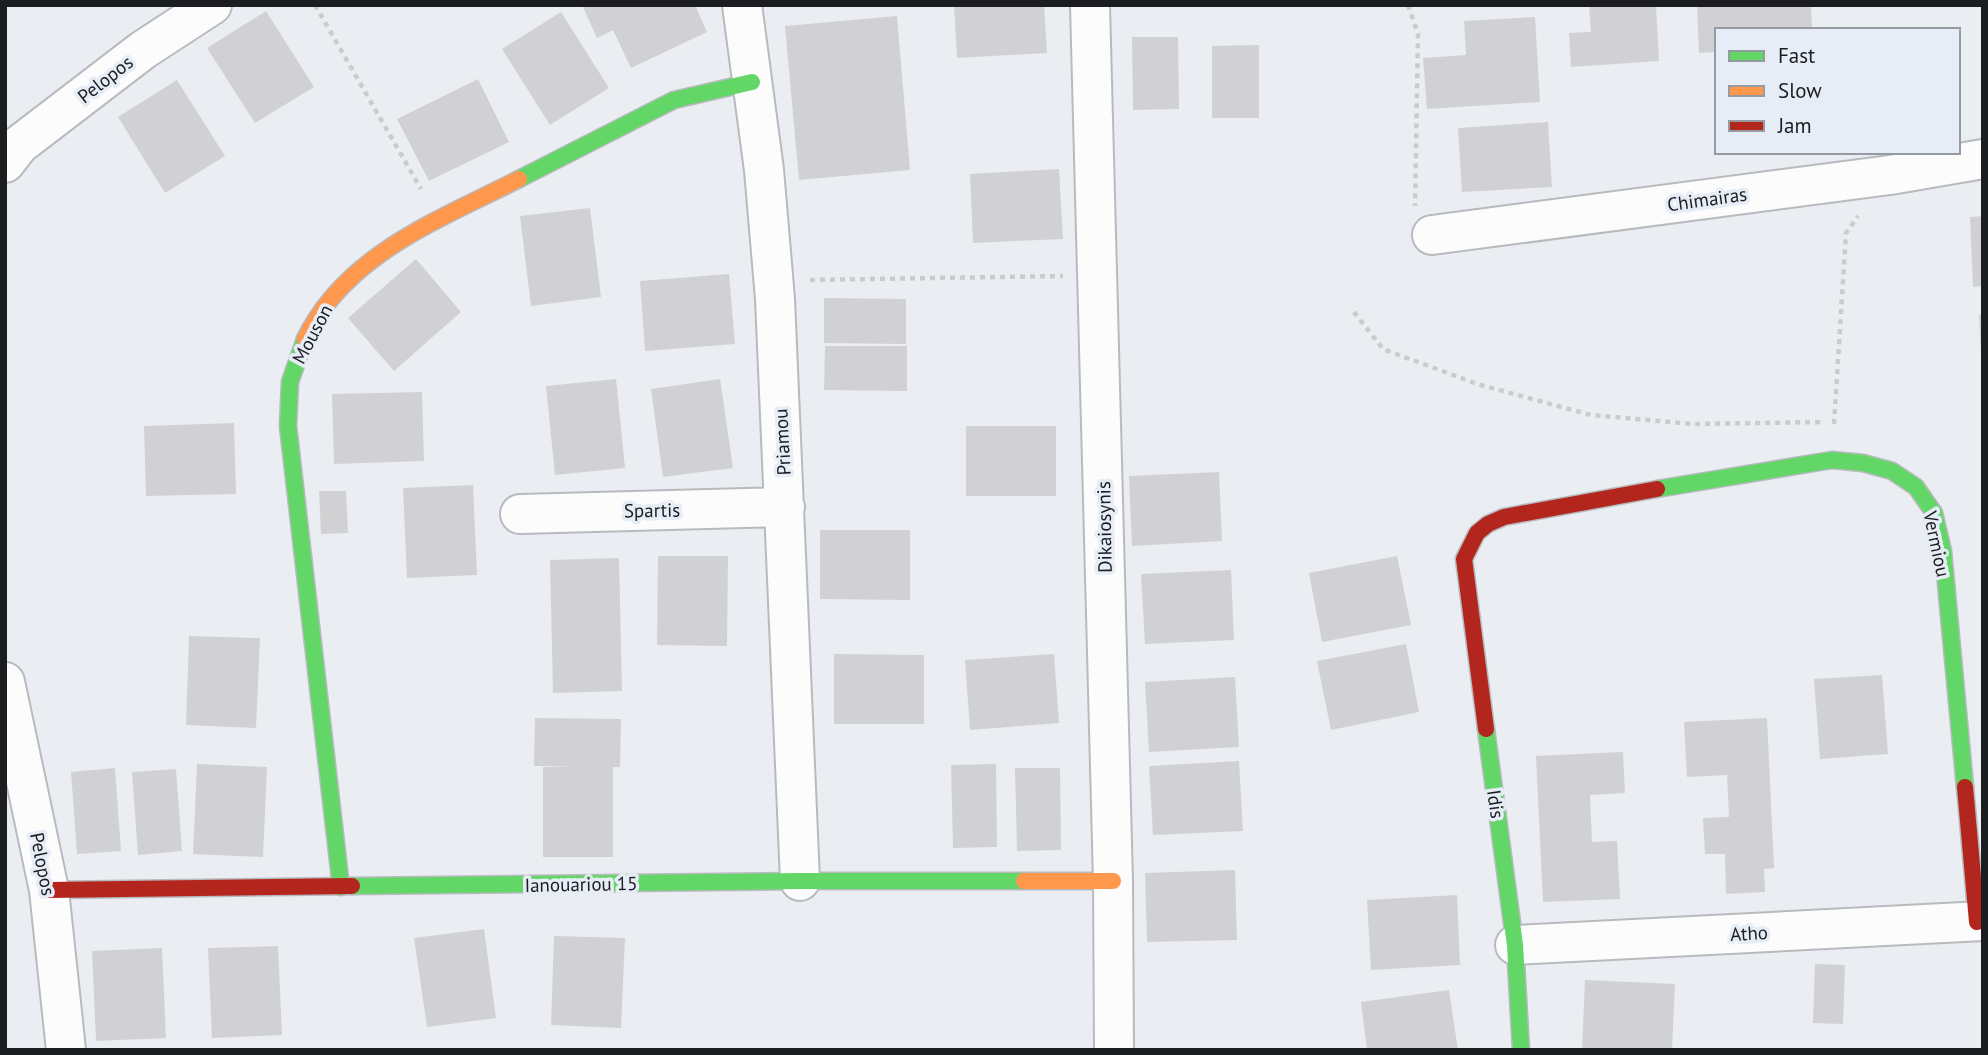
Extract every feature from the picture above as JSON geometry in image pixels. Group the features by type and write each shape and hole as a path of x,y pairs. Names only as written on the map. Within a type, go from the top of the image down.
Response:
{"street":[{"name":"Pelopos","path":"5,163 19,145 123,66 212,5"},
{"name":"Priamou","path":"742,5 764,170 774,281 800,881"},
{"name":"Dikaiosynis","path":"1090,5 1114,1050"},
{"name":"Mouson","path":"341,887 292,476 287,410 292,373 302,345 326,303 362,267 394,243 674,100 752,82"},
{"name":"Chimairas","path":"1432,235 1890,175 1983,159"},
{"name":"Vermiou","path":"1464,559 1471,540 1481,527 1514,513 1832,460 1880,465 1905,477 1923,494 1935,515 1942,551 1980,922"},
{"name":"Spartis","path":"520,514 785,507"},
{"name":"Idis","path":"1464,559 1515,945 1521,1050"},
{"name":"Pelopos","path":"5,681 49,890 66,1050"},
{"name":"Ianouariou 15","path":"49,890 800,881 1112,881"},
{"name":"Atho","path":"1515,945 1980,922"}],"path":[{"path":"315,5 439,220"},
{"path":"1408,5 1418,34 1414,225 1432,235"},
{"path":"1832,460 1846,233 1890,175"},
{"path":"774,281 1097,276"},
{"path":"1354,312 1383,349 1477,384 1591,415 1693,424 1834,422"}],"building":[{"path":"582,5 695,5 707,32 631,68 613,30 597,38"},
{"path":"954,5 1044,5 1047,53 957,58"},
{"path":"1589,5 1656,5 1659,61 1571,67 1569,33 1591,32"},
{"path":"1697,5 1811,5 1812,28 1715,28 1715,52 1699,53"},
{"path":"266,11 314,87 255,123 207,48"},
{"path":"561,12 609,88 550,125 502,49"},
{"path":"897,16 910,170 799,180 785,26"},
{"path":"1535,17 1540,102 1427,109 1423,58 1466,55 1464,21"},
{"path":"1132,37 1178,37 1179,109 1133,110"},
{"path":"1259,45 1259,118 1212,118 1212,46"},
{"path":"478,79 509,142 429,181 397,119"},
{"path":"177,80 225,156 165,193 118,117"},
{"path":"1548,122 1552,187 1462,192 1458,128"},
{"path":"1059,169 1063,239 973,243 970,174"},
{"path":"590,208 601,297 531,306 520,216"},
{"path":"1983,216 1983,286 1973,287 1970,217"},
{"path":"416,259 461,312 394,371 348,318"},
{"path":"729,274 735,344 645,351 640,281"},
{"path":"824,298 906,299 906,344 824,343"},
{"path":"1983,314 1983,354 1981,354 1979,315"},
{"path":"825,346 907,346 907,391 824,390"},
{"path":"616,379 625,468 555,475 546,386"},
{"path":"720,379 733,468 663,477 651,389"},
{"path":"422,392 424,461 334,464 332,394"},
{"path":"234,423 236,494 146,496 144,426"},
{"path":"966,426 1056,426 1056,496 966,496"},
{"path":"1219,472 1222,541 1132,546 1129,476"},
{"path":"473,485 477,575 407,578 403,488"},
{"path":"319,491 346,491 348,533 321,534"},
{"path":"820,530 910,530 910,600 820,599"},
{"path":"658,556 728,556 727,646 657,645"},
{"path":"1397,556 1411,625 1322,642 1309,573"},
{"path":"619,558 622,691 553,693 550,560"},
{"path":"1231,570 1234,640 1145,644 1141,574"},
{"path":"189,636 260,638 256,728 186,725"},
{"path":"1406,644 1419,712 1331,730 1317,661"},
{"path":"834,654 924,655 924,724 834,724"},
{"path":"1054,654 1059,723 970,730 965,660"},
{"path":"1882,675 1888,754 1820,759 1814,679"},
{"path":"1235,677 1239,747 1149,752 1145,682"},
{"path":"535,718 621,719 620,767 613,767 613,857 543,857 543,767 574,766 534,766"},
{"path":"1767,718 1774,868 1764,869 1765,892 1726,894 1725,854 1705,854 1703,818 1729,817 1727,775 1687,777 1684,722"},
{"path":"1623,752 1625,793 1590,795 1592,842 1617,841 1620,899 1543,902 1536,756"},
{"path":"1239,761 1243,831 1153,835 1149,766"},
{"path":"197,764 267,767 263,857 193,854"},
{"path":"996,764 997,847 953,848 951,765"},
{"path":"115,768 121,851 77,854 71,772"},
{"path":"1015,768 1060,768 1061,850 1017,851"},
{"path":"176,769 182,851 138,855 132,772"},
{"path":"1235,870 1237,940 1147,942 1145,873"},
{"path":"1457,895 1460,965 1371,970 1367,900"},
{"path":"484,929 496,1018 427,1027 414,938"},
{"path":"554,936 625,938 621,1028 551,1025"},
{"path":"278,946 282,1035 212,1038 208,948"},
{"path":"162,948 166,1038 96,1041 92,951"},
{"path":"1815,964 1845,965 1843,1024 1813,1023"},
{"path":"1585,980 1675,984 1672,1050 1582,1049"},
{"path":"1449,990 1458,1050 1367,1050 1361,1002"}],"traffic: fast":[{"path":"519,179 674,100 752,82"},
{"path":"305,339 290,382 288,426 341,887"},
{"path":"1657,489 1832,460 1863,463 1892,471 1916,487 1934,513 1943,551 1965,787"},
{"path":"1486,729 1515,945 1521,1050"},
{"path":"352,886 1024,881"}],"traffic: slow":[{"path":"305,339 323,309 344,284 370,262 427,225 519,179"},
{"path":"1024,881 1113,881"}],"traffic: jam":[{"path":"1486,729 1464,559 1477,533 1488,524 1504,517 1657,489"},
{"path":"1965,787 1977,922"},
{"path":"49,890 352,886"}]}
